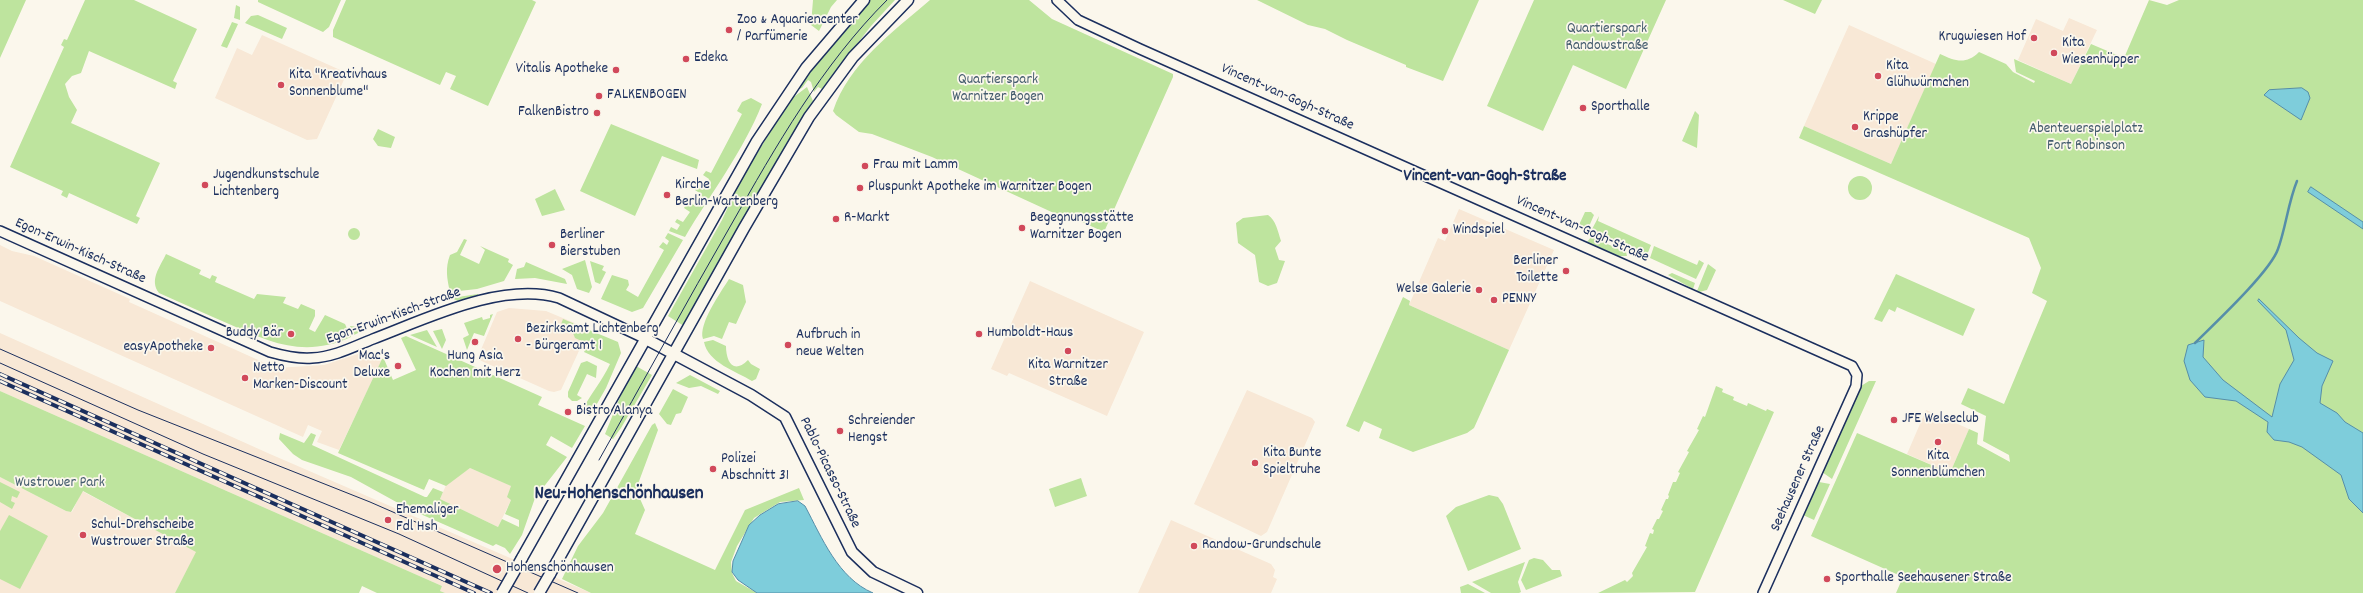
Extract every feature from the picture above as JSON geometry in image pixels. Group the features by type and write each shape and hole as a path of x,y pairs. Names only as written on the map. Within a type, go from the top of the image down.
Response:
{"main road":[{"path":"502,593 644,338 778,108 827,41 864,0"},
{"path":"539,593 809,117 853,57 908,0"},
{"name":"Pablo-Picasso-Straße","path":"644,338 752,395 785,417 852,552 874,572 917,593"}],"street":[{"name":"Vincent-van-Gogh-Straße","path":"1057,0 1078,20 1844,361 1852,366 1857,375"},
{"name":"Egon-Erwin-Kisch-Straße","path":"0,232 270,352 285,356 313,358 339,353 447,312 494,297 519,292 546,294 559,298 644,338"},
{"name":"Seehausener Straße","path":"1763,593 1848,406 1856,386 1857,375"}],"shaded area":[{"name":"Kita Wiesenhüpper","path":"2069,18 2097,30 2071,84 2018,60 2036,19 2063,31"},
{"name":"Kita Glühwürmchen","path":"1849,25 1936,64 1891,164 1804,126"},
{"name":"Kita \"Kreativhaus Sonnenblume\"","path":"262,35 347,73 317,139 307,140 215,98 237,48 252,55"},
{"name":"Welse Galerie","path":"1459,209 1554,250 1509,350 1409,305 1438,238 1445,241"},
{"path":"0,245 12,251 34,256 130,299 129,302 276,368 324,365 364,352 383,358 339,450 317,442 322,431 308,425 303,437 0,301"},
{"name":"Kita Warnitzer Straße","path":"1030,281 1144,332 1107,416 1009,373 1007,376 991,369"},
{"path":"509,308 546,311 589,329 561,390 554,392 549,391 477,359 497,312"},
{"path":"0,333 270,454 591,593 445,593 440,591 442,586 0,391"},
{"name":"Kita Bunte Spieltruhe","path":"1247,390 1312,418 1315,422 1267,532 1261,536 1194,504"},
{"name":"Kita Sonnenblümchen","path":"1926,410 1969,429 1950,473 1907,454"},
{"path":"470,468 512,486 511,500 498,527 440,499 447,483"},
{"name":"Schul-Drehscheibe Wustrower Straße","path":"0,477 66,511 72,512 82,491 197,552 175,593 0,593"},
{"name":"Randow-Grundschule","path":"1171,520 1271,564 1275,570 1273,577 1277,579 1271,593 1138,593"}],"green space":[{"path":"0,0 26,0 0,58"},
{"path":"85,0 134,0 197,29 173,81 177,83 175,89 89,51 81,73 72,76 65,84 69,97 77,110 71,123 160,163 136,216 140,218 137,224 69,193 67,198 61,195 63,191 10,167 64,47 61,45 64,39 67,40"},
{"path":"258,0 341,0 329,27 323,32 258,2"},
{"path":"346,0 532,0 536,2 488,106 450,89 456,76 446,72 440,85 333,37 333,30"},
{"path":"813,0 837,0 831,7 819,31 811,25"},
{"path":"870,0 895,0 871,26 822,89 818,87 814,92 811,82 808,80 802,88 797,90 818,60"},
{"name":"Quartierspark Warnitzer Bogen","path":"930,0 1029,0 1052,19 1173,74 1173,77 1104,232 1071,217 1069,220 932,157 872,134 859,132 836,115 833,111 840,94 861,63 887,37"},
{"path":"1257,0 1479,0 1443,81 1406,67 1406,65 1325,29 1308,25"},
{"name":"Quartierspark Randowstraße","path":"1534,0 1666,0 1626,89 1573,65 1543,131 1487,106"},
{"path":"1783,0 1822,0 1815,14"},
{"name":"Abenteuerspielplatz Fort Robinson","path":"2149,0 2167,5 2179,0 2363,0 2363,593 1896,593 1903,577 1811,536 1857,433 1950,473 1969,429 1978,433 1977,444 2010,462 2009,455 1983,441 1986,416 1961,404 1968,388 2004,404 2047,301 2032,293 2041,268 2029,238 1799,138 1804,126 1891,164 1940,54 1956,60 1965,60 1970,59 1979,52 2006,64 2013,72 2034,83 2035,81 2016,72 2014,59 2071,84 2091,44 2124,58"},
{"path":"236,5 240,7 240,20 234,18"},
{"path":"258,15 287,28 282,39 245,23 251,16"},
{"path":"232,22 238,24 227,48 221,46"},
{"path":"807,87 813,101 684,326 668,316 722,220 740,181 793,95 795,96"},
{"path":"751,98 762,104 746,139 736,156 685,237 669,231 671,227 677,230 680,225 675,222 677,219 683,222 690,212 684,208 688,201 694,205 701,194 695,190 697,186 703,190 709,179 703,175 706,171 711,173 742,114 737,111 742,102"},
{"path":"1695,111 1699,115 1697,148 1682,141"},
{"path":"611,124 699,160 697,169 662,156 635,216 580,191"},
{"path":"378,129 395,137 391,148 378,146 373,139"},
{"path":"1860,176 1869,179 1872,188 1869,197 1860,200 1851,197 1848,188 1851,179"},
{"path":"555,189 565,210 542,216 535,199"},
{"path":"1585,212 1591,212 1594,215 1587,231 1578,227"},
{"path":"1268,215 1275,223 1281,241 1275,248 1279,260 1285,261 1277,283 1268,286 1259,282 1255,255 1238,243 1236,223 1243,218"},
{"path":"1599,216 1598,221 1651,245 1647,255 1593,234 1591,231"},
{"path":"354,228 358,230 360,234 358,238 354,240 350,238 348,234 350,230"},
{"path":"668,233 683,240 643,308 632,312 601,299 612,275 628,280 629,285 626,290 638,297 664,250 659,247 663,242 667,245 669,241 665,238"},
{"path":"1591,237 1626,252 1627,256 1618,256 1587,242"},
{"path":"464,239 467,240 460,255 479,264 485,250 480,246 509,259 508,262 513,265 504,281 477,289 450,292 447,274 448,260 450,255 457,252"},
{"path":"1654,246 1697,265 1699,260 1704,263 1696,279 1650,258"},
{"path":"166,254 201,270 199,274 210,279 212,275 217,277 215,282 254,299 257,294 286,297 283,303 298,309 301,304 315,310 315,316 309,329 315,332 325,315 345,324 351,337 334,343 318,346 288,346 259,337 159,293 156,288 155,278"},
{"path":"585,260 592,287 589,293 577,289 572,275 562,269"},
{"path":"590,261 604,266 602,270 606,272 600,284 595,282"},
{"path":"526,262 565,279 567,284 535,278 515,279 517,269 524,267"},
{"path":"1708,264 1716,270 1707,290 1699,292 1697,291"},
{"path":"1672,273 1695,283 1693,289 1668,275"},
{"path":"1896,274 1975,309 1963,336 1897,307 1895,312 1889,309 1882,322 1874,319"},
{"path":"729,279 743,285 746,302 736,324 729,322 722,339 714,336 703,339 702,333 707,317"},
{"path":"478,294 458,301 451,298"},
{"path":"1403,297 1410,301 1409,305 1509,350 1474,428 1467,433 1413,452 1379,438 1382,429 1364,421 1359,432 1346,426"},
{"path":"493,314 484,336 474,333 467,350 463,338 469,335 464,323 482,317 483,320 490,318 490,315"},
{"path":"563,319 618,342 621,353 606,388 590,416 581,412 610,364 584,352 588,344 575,338 573,333 556,328 557,326 560,327"},
{"path":"350,326 368,328 354,335"},
{"path":"442,329 446,340 442,349 433,331"},
{"path":"427,330 437,347 410,335"},
{"path":"406,336 542,397 538,405 585,426 572,448 551,436 546,445 567,457 535,498 522,535 510,554 505,548 496,544 493,546 409,509 351,477 302,460 293,454 279,439 280,433 304,443 311,433 316,435 312,445 425,497 427,497 433,488 443,492 440,499 498,527 502,519 519,527 519,520 505,514 511,500 507,497 511,486 470,468 446,486 429,479 424,490 338,453 382,359 384,359 393,380 416,370 401,338"},
{"path":"713,340 726,346 727,357 734,366 743,364 748,360 751,364 760,369 756,379 752,381 724,366 711,356 704,342"},
{"path":"587,361 597,366 596,378 587,374 577,395 582,398 577,401 572,401 568,397 568,392 581,363"},
{"path":"636,366 652,375 613,439 605,434 625,385"},
{"path":"690,375 720,391 718,394 701,386 689,388 676,383"},
{"path":"1869,381 1876,381 1832,479 1822,472 1861,386"},
{"path":"1716,386 1723,389 1722,392 1734,397 1733,400 1747,406 1748,403 1766,411 1767,409 1774,412 1695,592 1598,593 1625,580 1627,582 1633,576 1632,573 1647,547 1645,546 1650,533 1653,534 1654,530 1652,529 1663,511 1661,510 1666,499 1668,499 1673,482 1676,482 1680,473 1678,472 1689,452 1687,451 1699,430 1697,429 1703,416 1705,417"},
{"path":"673,389 688,397 681,413 676,414 671,425 667,424 659,414"},
{"name":"Wustrower Park","path":"0,391 442,586 440,591 445,593 377,593 362,586 359,593 175,593 196,552 83,491 71,512 66,511 0,477"},
{"path":"655,423 658,430 638,484 637,492 645,510 635,534 715,570 745,510 799,488 804,500 780,502 754,518 737,546 731,562 732,573 736,581 757,593 591,593 562,579 578,546 603,513 652,425"},
{"path":"1081,478 1087,496 1055,507 1049,489"},
{"path":"0,482 20,492 17,498 12,496 11,501 15,503 12,509 0,502"},
{"path":"1819,482 1830,484 1814,520 1803,515"},
{"path":"1489,495 1498,497 1503,504 1521,549 1468,571 1446,516 1456,507"},
{"path":"9,515 48,536 20,589 0,579 0,531"},
{"path":"1534,558 1543,560 1552,570 1560,570 1562,576 1526,590 1521,580 1529,560"},
{"path":"1525,562 1518,582 1521,592 1519,593 1491,593 1472,582"},
{"path":"1468,584 1485,593 1461,593 1460,587"}],"water":[{"path":"2302,88 2308,92 2310,98 2301,120 2264,95 2269,90"},
{"path":"2311,187 2363,222 2363,229 2308,192"},
{"path":"2259,299 2299,338 2317,353 2333,361 2322,386 2320,403 2337,413 2345,422 2363,433 2363,513 2349,499 2341,475 2302,447 2289,442 2274,440 2267,432 2268,422 2236,401 2205,397 2190,380 2184,361 2188,345 2204,340 2203,357 2223,380 2272,417 2280,384 2294,360 2286,330 2258,301"},
{"path":"798,501 805,506 832,556 850,578 873,593 757,593 738,580 732,572 733,561 749,525 760,515 778,504"}],"waterway":[{"path":"2195,343 2241,298 2273,259 2281,241 2291,198 2297,181"}],"tram line":[{"path":"599,460 714,254 783,136 821,79 842,51 863,25 887,0"},
{"path":"0,349 138,410 370,502 578,593"},
{"path":"0,363 203,454 399,534 528,593"}],"railway":[{"path":"0,374 491,593"},
{"path":"0,381 474,593"}],"place":[{"name":"Zoo & Aquariencenter / Parfümerie","path":"729,30"},
{"name":"Krugwiesen Hof","path":"2034,38"},
{"name":"Kita Wiesenhüpper","path":"2054,53"},
{"name":"Edeka","path":"686,59"},
{"name":"Vitalis Apotheke","path":"616,70"},
{"name":"Kita Glühwürmchen","path":"1878,76"},
{"name":"Kita \"Kreativhaus Sonnenblume\"","path":"281,85"},
{"name":"FALKENBOGEN","path":"599,96"},
{"name":"Sporthalle","path":"1583,108"},
{"name":"FalkenBistro","path":"597,113"},
{"name":"Krippe Grashüpfer","path":"1855,127"},
{"name":"Frau mit Lamm","path":"865,166"},
{"name":"Jugendkunstschule Lichtenberg","path":"205,185"},
{"name":"Pluspunkt Apotheke im Warnitzer Bogen","path":"860,188"},
{"name":"Kirche Berlin-Wartenberg","path":"667,195"},
{"name":"R-Markt","path":"836,219"},
{"name":"Begegnungsstätte Warnitzer Bogen","path":"1022,228"},
{"name":"Windspiel","path":"1445,231"},
{"name":"Berliner Bierstuben","path":"552,245"},
{"name":"Berliner Toilette","path":"1566,271"},
{"name":"Welse Galerie","path":"1479,290"},
{"name":"PENNY","path":"1494,300"},
{"name":"Buddy Bär","path":"291,334"},
{"name":"Humboldt-Haus","path":"979,334"},
{"name":"Bezirksamt Lichtenberg - Bürgeramt 1","path":"518,339"},
{"name":"Hung Asia Kochen mit Herz","path":"475,342"},
{"name":"Aufbruch in neue Welten","path":"788,345"},
{"name":"easyApotheke","path":"211,348"},
{"name":"Kita Warnitzer Straße","path":"1068,351"},
{"name":"Mac's Deluxe","path":"398,366"},
{"name":"Netto Marken-Discount","path":"245,378"},
{"name":"Bistro Alanya","path":"568,412"},
{"name":"JFE Welseclub","path":"1894,420"},
{"name":"Schreiender Hengst","path":"840,431"},
{"name":"Kita Sonnenblümchen","path":"1938,442"},
{"name":"Kita Bunte Spieltruhe","path":"1255,463"},
{"name":"Polizei Abschnitt 31","path":"713,469"},
{"name":"Ehemaliger Fdl Hsh","path":"388,520"},
{"name":"Schul-Drehscheibe Wustrower Straße","path":"83,535"},
{"name":"Randow-Grundschule","path":"1194,546"},
{"name":"Hohenschönhausen","path":"497,569"},
{"name":"Sporthalle Seehausener Straße","path":"1827,579"}],"district":[{"name":"Vincent-van-Gogh-Straße","path":"1485,178"},
{"name":"Neu-Hohenschönhausen","path":"619,495"}]}
